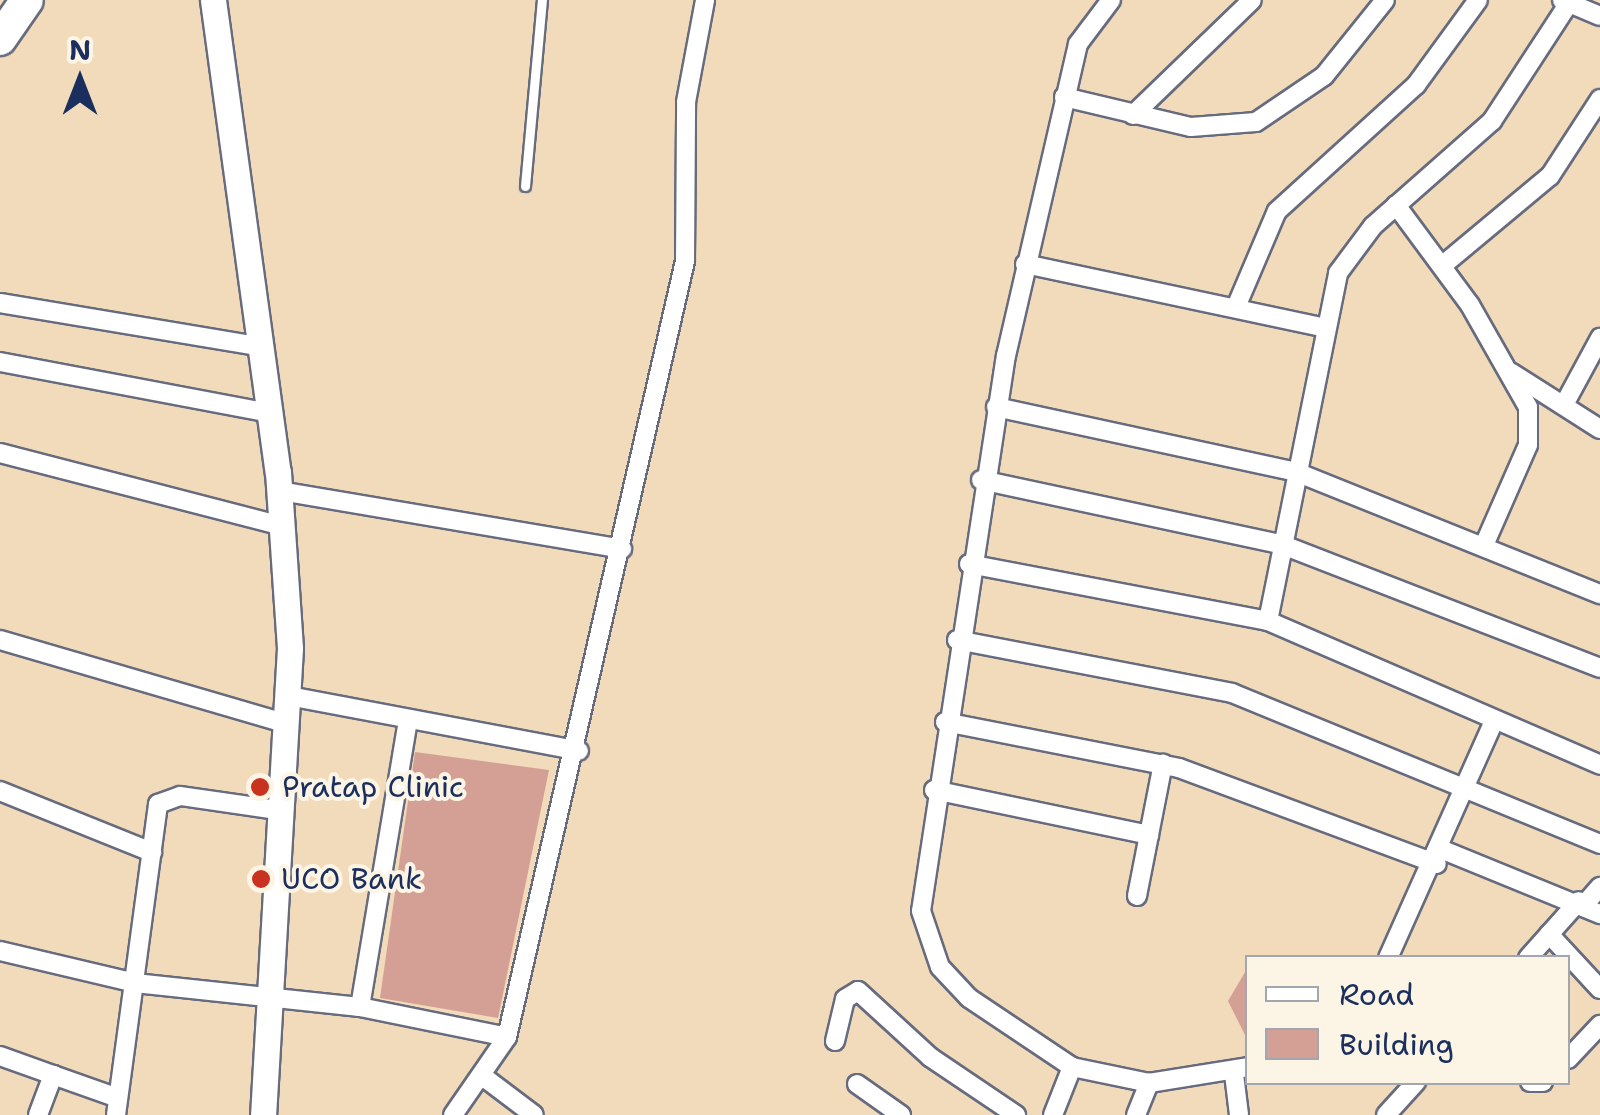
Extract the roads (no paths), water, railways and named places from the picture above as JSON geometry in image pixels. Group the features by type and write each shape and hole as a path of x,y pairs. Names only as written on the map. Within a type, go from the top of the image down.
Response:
{"highway":[{"path":"0,8 6,0"},
{"path":"0,39 27,0"}],"street":[{"path":"212,0 262,346 282,526 289,696 263,1115"},
{"path":"454,1115 485,1078 508,1037 579,751 685,261 686,102 706,0"},
{"path":"1111,0 1093,9 1064,97 1026,264 981,480 934,790 921,911 940,967 1015,1034 1072,1066 1149,1082 1241,1071 1239,1115"},
{"path":"1133,115 1252,0"},
{"path":"1064,97 1191,127 1256,122 1324,76 1384,0"},
{"path":"1236,307 1276,211 1416,85 1478,0"},
{"path":"1268,622 1321,327 1351,250 1492,121 1568,1 1600,16"},
{"path":"1443,266 1550,176 1600,100"},
{"path":"1396,205 1443,266 1512,373 1528,407 1528,445 1484,545"},
{"path":"1026,264 1321,327"},
{"path":"0,304 262,346"},
{"path":"1566,401 1600,338"},
{"path":"0,362 270,413"},
{"path":"1512,373 1566,401 1600,429"},
{"path":"996,408 1296,472 1600,594"},
{"path":"0,453 282,526"},
{"path":"981,480 1283,546 1600,668"},
{"path":"280,491 622,549"},
{"path":"969,564 1268,622 1600,765"},
{"path":"0,640 288,724"},
{"path":"957,640 1232,693 1600,844"},
{"path":"289,696 579,751"},
{"path":"360,1006 408,719"},
{"path":"1390,955 1440,857 1494,721"},
{"path":"945,722 1162,764 1588,906"},
{"path":"1137,896 1162,764"},
{"path":"934,790 1149,835"},
{"path":"0,791 152,852"},
{"path":"0,1056 53,1075 117,1106 152,852 165,798 284,812"},
{"path":"1531,955 1549,934 1588,906 1600,887"},
{"path":"1549,934 1569,955"},
{"path":"0,952 135,983 360,1006 508,1037"},
{"path":"1570,956 1600,988"},
{"path":"836,1041 845,999 858,991 930,1057 1016,1115"},
{"path":"1570,1057 1600,1025"},
{"path":"1053,1115 1072,1066"},
{"path":"38,1115 53,1075"},
{"path":"485,1078 534,1115"},
{"path":"1136,1115 1149,1082"},
{"path":"857,1084 901,1115"},
{"path":"1386,1115 1413,1085"}],"lane":[{"path":"525,186 542,0"}],"place":[{"name":"Pratap Clinic","path":"260,787"},
{"name":"UCO Bank","path":"261,879"}]}
